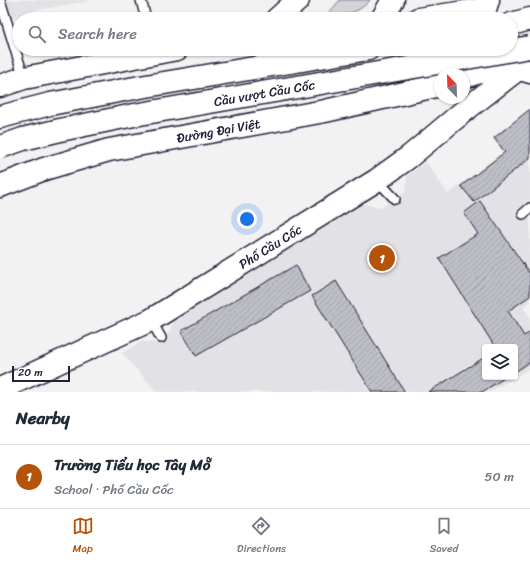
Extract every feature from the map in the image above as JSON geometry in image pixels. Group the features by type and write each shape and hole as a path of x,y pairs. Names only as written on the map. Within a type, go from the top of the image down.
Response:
{"street":[{"path":"285,12 298,0"},
{"path":"386,12 393,0"},
{"path":"466,12 486,9"},
{"path":"518,22 530,19"},
{"name":"Cầu vượt Cầu Cốc","path":"518,49 530,47"},
{"path":"0,86 24,78 133,56"},
{"name":"Cầu vượt Cầu Cốc","path":"0,117 50,104 140,87 326,56"},
{"name":"Cầu vượt Cầu Cốc","path":"0,147 23,138 119,118 478,56"},
{"path":"470,75 512,63"},
{"name":"Phố Cầu Cốc","path":"0,389 156,329 377,180 408,157 458,116 512,63"},
{"name":"Đường Đại Việt","path":"0,186 44,169 109,150 325,111 434,86"}],"lane":[{"path":"0,0 12,39"},
{"path":"141,0 144,12"},
{"path":"17,56 24,78"},
{"path":"377,180 395,199"}],"shaded area":[{"path":"0,0 94,0 31,12 12,12 12,19 0,23"},
{"path":"340,0 370,0 366,5 352,12 330,12"},
{"path":"527,111 530,114 530,301 523,307 530,317 530,368 518,375 518,344 482,344 482,380 510,380 490,392 157,392 122,353 142,341 155,343 170,332 174,317 363,204 381,208 406,191 407,176 426,162 448,194 503,152 492,138"}],"building":[{"path":"530,109 530,158 474,202 461,186 505,152 494,138"},
{"path":"480,201 530,274 530,296 508,311 524,336 530,332 530,362 518,370 518,344 493,344 439,258 478,234 464,213"},
{"path":"296,265 310,291 196,356 181,331"},
{"path":"336,281 405,392 372,392 312,296"},
{"path":"482,359 482,380 501,380 482,392 428,392"}],"place":[{"name":"Trường Tiểu học Tây Mỗ","path":"382,258"}]}
